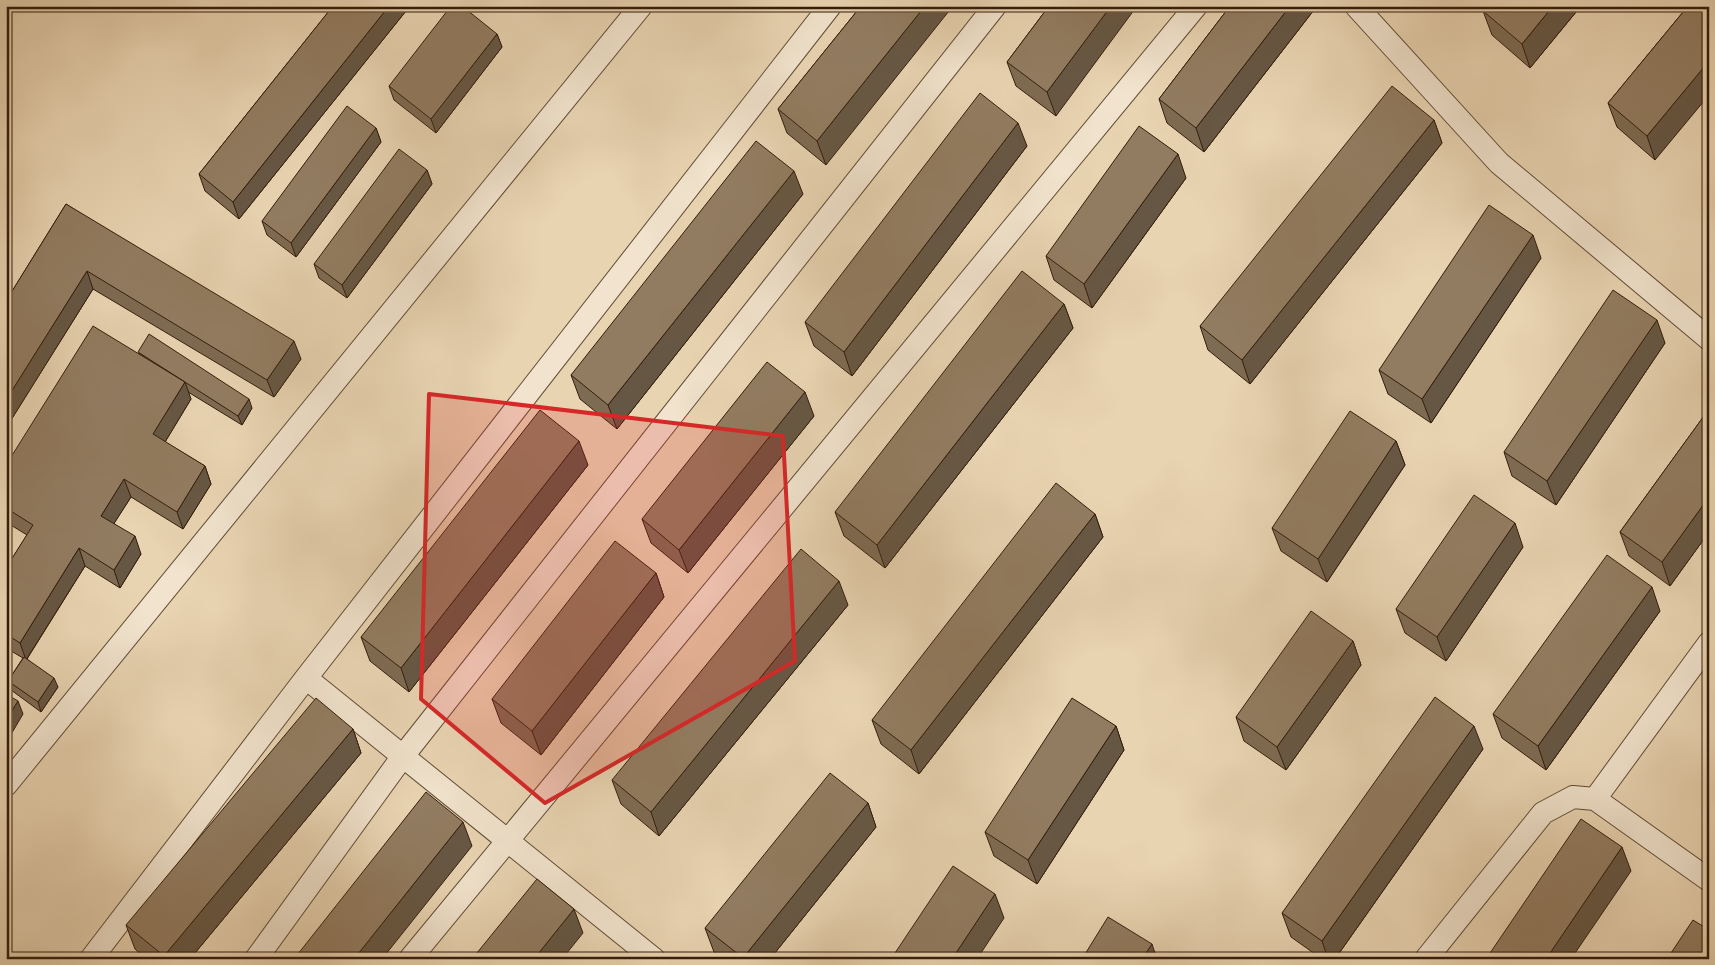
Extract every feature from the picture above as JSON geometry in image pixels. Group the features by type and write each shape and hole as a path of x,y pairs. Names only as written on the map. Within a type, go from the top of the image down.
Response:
{"street":[{"path":"6,785 641,6"},
{"path":"91,959 306,678 830,6"},
{"path":"256,959 403,756 995,6"},
{"path":"410,959 1196,6"},
{"path":"1356,6 1499,163 1709,339"},
{"path":"1595,799 1709,643"},
{"path":"306,678 654,959"},
{"path":"1426,959 1543,813 1573,796 1595,799 1709,880"}],"highlighted area":[{"path":"429,394 783,436 795,661 545,803 421,699"}],"building":[{"path":"333,6 389,6 233,202 199,174"},
{"path":"451,6 462,6 497,34 431,119 389,86"},
{"path":"861,6 925,6 817,141 778,109"},
{"path":"1049,6 1111,6 1047,92 1007,62"},
{"path":"1230,6 1290,6 1196,128 1159,99"},
{"path":"1487,6 1553,6 1522,44 1483,11"},
{"path":"1688,6 1709,6 1709,61 1647,136 1608,103"},
{"path":"1392,86 1434,120 1242,360 1200,326"},
{"path":"980,93 1018,123 844,352 805,322"},
{"path":"347,106 376,128 291,243 262,221"},
{"path":"1139,126 1178,154 1084,284 1046,256"},
{"path":"756,141 794,171 608,405 571,375"},
{"path":"399,149 427,170 342,285 314,264"},
{"path":"66,204 294,341 267,380 87,271 6,400 6,301"},
{"path":"1489,205 1533,235 1422,399 1379,370"},
{"path":"1022,271 1064,304 877,545 835,512"},
{"path":"1613,290 1657,320 1547,481 1504,452"},
{"path":"93,326 185,382 153,434 205,466 177,512 124,479 101,516 135,536 114,570 79,548 20,643 6,634 6,568 33,525 6,508 6,465"},
{"path":"149,334 249,399 238,416 138,352"},
{"path":"767,362 805,392 679,550 642,519"},
{"path":"1709,409 1709,497 1662,562 1620,532"},
{"path":"540,410 579,441 401,668 361,637"},
{"path":"1350,411 1396,441 1318,559 1272,528"},
{"path":"1056,483 1095,514 911,750 872,720"},
{"path":"1474,495 1515,523 1437,637 1396,609"},
{"path":"615,541 656,573 532,731 492,699"},
{"path":"801,549 839,581 651,812 612,780"},
{"path":"1607,555 1652,587 1538,746 1493,714"},
{"path":"1311,611 1353,641 1277,747 1236,717"},
{"path":"24,657 54,678 38,702 8,681"},
{"path":"6,694 18,701 6,720"},
{"path":"1435,697 1474,726 1322,941 1282,913"},
{"path":"316,698 353,729 164,956 126,925"},
{"path":"1072,698 1116,726 1028,860 985,832"},
{"path":"830,773 868,803 743,958 705,928"},
{"path":"426,792 463,822 354,959 294,959"},
{"path":"1581,819 1622,847 1546,959 1486,959"},
{"path":"953,866 995,894 952,959 891,959"},
{"path":"537,879 574,909 534,959 472,959"},
{"path":"1108,917 1152,944 1142,959 1082,959"},
{"path":"1693,920 1709,930 1709,959 1667,959"}]}
